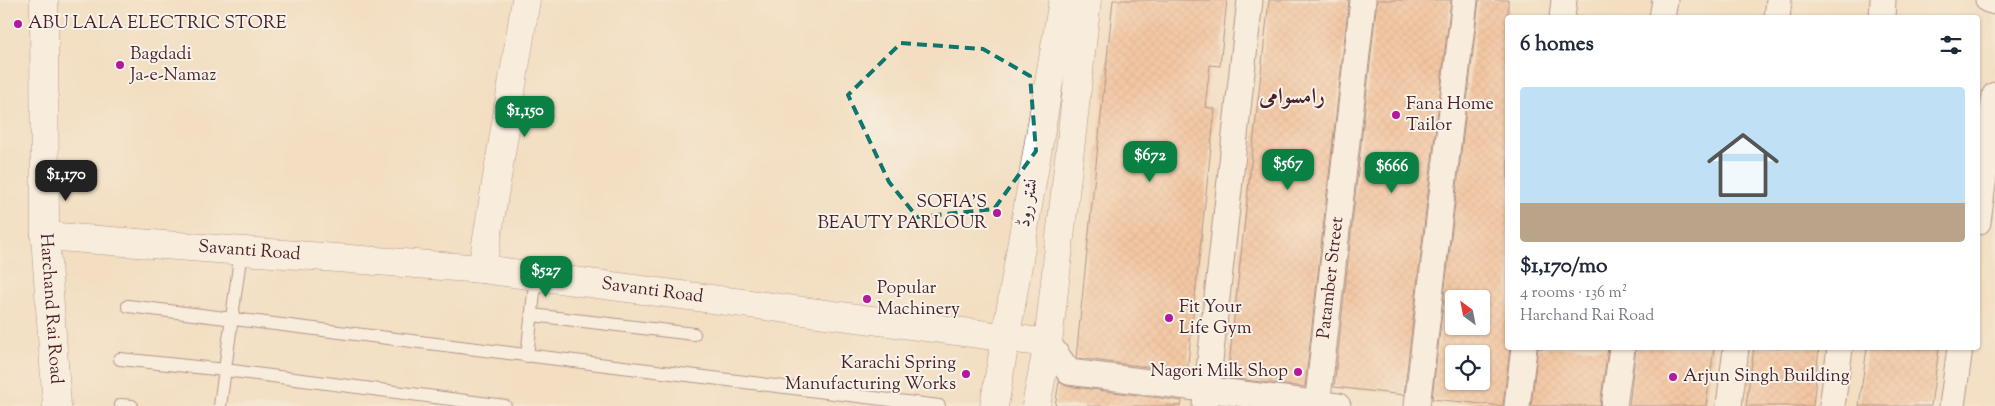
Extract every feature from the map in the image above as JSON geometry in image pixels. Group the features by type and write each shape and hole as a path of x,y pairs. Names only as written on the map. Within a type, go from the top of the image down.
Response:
{"street":[{"name":"Harchand Rai Road","path":"44,0 45,236 57,406"},
{"path":"482,268 526,0"},
{"name":"نشتر روڈ","path":"994,406 1063,0"},
{"name":"نشتر روڈ","path":"1036,406 1048,343 1087,0"},
{"path":"1206,398 1250,0"},
{"name":"Patamber Street","path":"1324,405 1364,0"},
{"path":"1418,406 1465,0"},
{"path":"1562,15 1564,0"},
{"path":"1662,15 1665,0"},
{"path":"1777,15 1779,0"},
{"path":"1882,15 1883,0"},
{"path":"1988,0 1995,2"},
{"path":"1980,91 1995,95 1980,207"},
{"name":"Savanti Road","path":"45,236 482,268 1048,343"},
{"path":"1048,343 1068,372 1206,398 1324,405"},
{"path":"1517,406 1524,350"},
{"path":"1614,406 1622,350"},
{"path":"1729,406 1736,350"},
{"path":"1832,406 1840,350"},
{"path":"1952,406 1960,350"}],"lane":[{"path":"220,406 241,251"},
{"path":"527,356 536,275"},
{"path":"128,306 939,406"},
{"path":"532,315 694,334"},
{"path":"120,359 225,370 505,406"}],"highlighted area":[{"path":"901,43 983,49 1030,76 1036,151 994,209 917,217 889,182 848,95"}],"building":[{"path":"1113,0 1227,0 1220,66 1210,65 1205,107 1215,109 1187,372 1076,358"},
{"path":"1269,0 1349,0 1305,387 1228,378"},
{"path":"1377,0 1451,0 1404,395 1334,387"},
{"path":"1479,0 1508,0 1508,15 1505,15 1505,350 1510,350 1503,406 1432,399"},
{"path":"1538,350 1608,350 1600,406 1531,406"},
{"name":"Arjun Singh Building","path":"1636,350 1714,350 1706,406 1629,406"},
{"path":"1754,350 1819,350 1813,406 1746,406"},
{"path":"1867,350 1939,350 1931,406 1859,406"},
{"path":"1059,382 1067,386 1182,401 1181,406 1055,406"}],"place":[{"name":"ABU LALA ELECTRIC STORE","path":"18,24"},
{"name":"Bagdadi Ja-e-Namaz","path":"120,65"},
{"name":"Fana Home Tailor","path":"1396,115"},
{"name":"SOFIA'S BEAUTY PARLOUR","path":"997,213"},
{"name":"Popular Machinery","path":"867,299"},
{"name":"Fit Your Life Gym","path":"1169,318"},
{"name":"Nagori Milk Shop","path":"1298,372"},
{"name":"Karachi Spring Manufacturing Works","path":"966,374"},
{"name":"Arjun Singh Building","path":"1673,377"}],"district":[{"name":"رامسوامی","path":"1292,98"}]}
